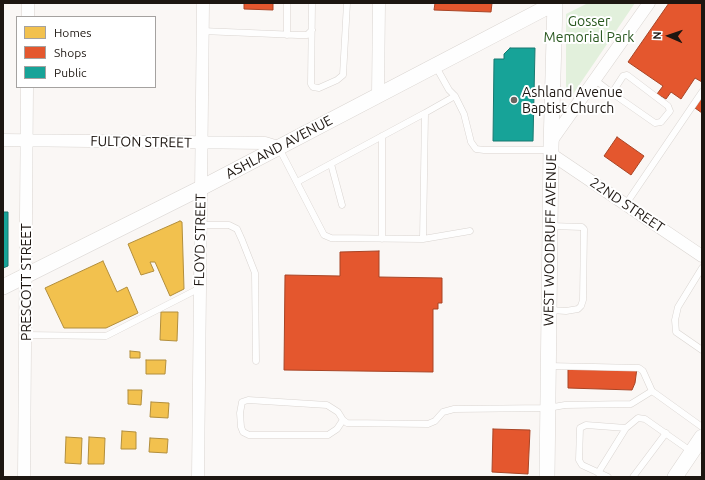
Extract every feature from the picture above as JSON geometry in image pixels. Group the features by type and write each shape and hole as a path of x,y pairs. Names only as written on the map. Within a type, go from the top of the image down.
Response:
{"street":[{"path":"28,3 28,16"},
{"name":"FLOYD STREET","path":"198,477 203,3"},
{"path":"378,95 379,3"},
{"name":"ASHLAND AVENUE","path":"3,287 201,188 555,3"},
{"name":"WEST WOODRUFF AVENUE","path":"547,477 550,226 555,3"},
{"path":"552,148 594,79 649,3"},
{"name":"PRESCOTT STREET","path":"24,477 27,88"},
{"name":"FULTON STREET","path":"3,140 265,143 278,147"},
{"name":"22ND STREET","path":"552,148 626,204 702,256"},
{"path":"675,477 702,437"}],"lane":[{"path":"287,3 287,35"},
{"path":"312,3 311,84 313,87 319,88 344,76 346,3"},
{"path":"202,31 307,35 312,30"},
{"path":"435,65 449,90 455,96 464,114 471,142 476,149 552,148"},
{"path":"594,79 612,93 655,123 661,122 670,111 668,106 627,75 623,76 612,93"},
{"path":"626,204 702,92"},
{"path":"297,182 455,96"},
{"path":"423,239 425,113"},
{"path":"382,136 382,239"},
{"path":"278,147 324,235 331,238 423,239 470,231"},
{"path":"331,164 342,205"},
{"path":"200,225 229,225 237,230 242,240 254,273 256,361"},
{"path":"549,310 578,309 581,306 583,300 584,229 582,226 550,226"},
{"path":"702,268 678,307 675,320 676,332 702,350"},
{"path":"25,335 106,336 200,288"},
{"path":"548,366 639,368 643,371 652,391 702,427"},
{"path":"342,420 337,429 328,435 249,435 243,432 240,413 242,402 248,400 327,405 338,412 342,420 347,423 428,424 435,421 444,412 454,409 548,408 565,405 632,404 652,391"},
{"path":"598,473 626,428 638,418 645,419 692,452"},
{"path":"608,477 582,465 579,460 580,428 586,425 626,428"},
{"path":"633,477 666,433"}],"green space":[{"name":"Gosser Memorial Park","path":"588,3 635,3 573,94 568,97 566,93 566,14"}],"building: Homes":[{"path":"180,221 182,222 184,289 170,296 155,262 150,262 154,271 141,275 128,244"},
{"path":"103,261 117,292 127,287 138,313 106,328 64,328 45,288"},
{"path":"161,312 178,312 177,341 160,340"},
{"path":"130,351 140,352 140,358 130,358"},
{"path":"146,360 166,360 165,374 146,374"},
{"path":"128,390 142,390 141,405 128,404"},
{"path":"151,402 169,403 168,418 150,417"},
{"path":"122,431 136,432 136,449 121,449"},
{"path":"66,437 82,438 81,464 65,463"},
{"path":"89,437 105,438 104,464 88,464"},
{"path":"150,438 168,439 167,453 149,452"}],"building: Shops":[{"path":"244,3 273,3 273,10 244,9"},
{"path":"435,3 492,3 491,12 434,10"},
{"path":"669,3 702,3 702,82 695,78 681,99 671,92 666,99 657,94 663,86 628,62"},
{"path":"702,97 702,113 695,108"},
{"path":"617,137 644,156 631,175 604,156"},
{"path":"379,251 379,277 442,278 442,303 438,303 438,309 433,309 433,372 284,370 285,275 340,276 340,252"},
{"path":"568,367 637,368 635,383 632,390 568,388"},
{"path":"493,429 530,430 528,474 492,472"}],"building: Public":[{"name":"Ashland Avenue Baptist Church","path":"510,48 535,48 533,141 493,141 494,59 504,59 504,54"},
{"path":"3,212 8,212 8,266 3,268"}],"place":[{"name":"Ashland Avenue Baptist Church","path":"514,100"}]}
